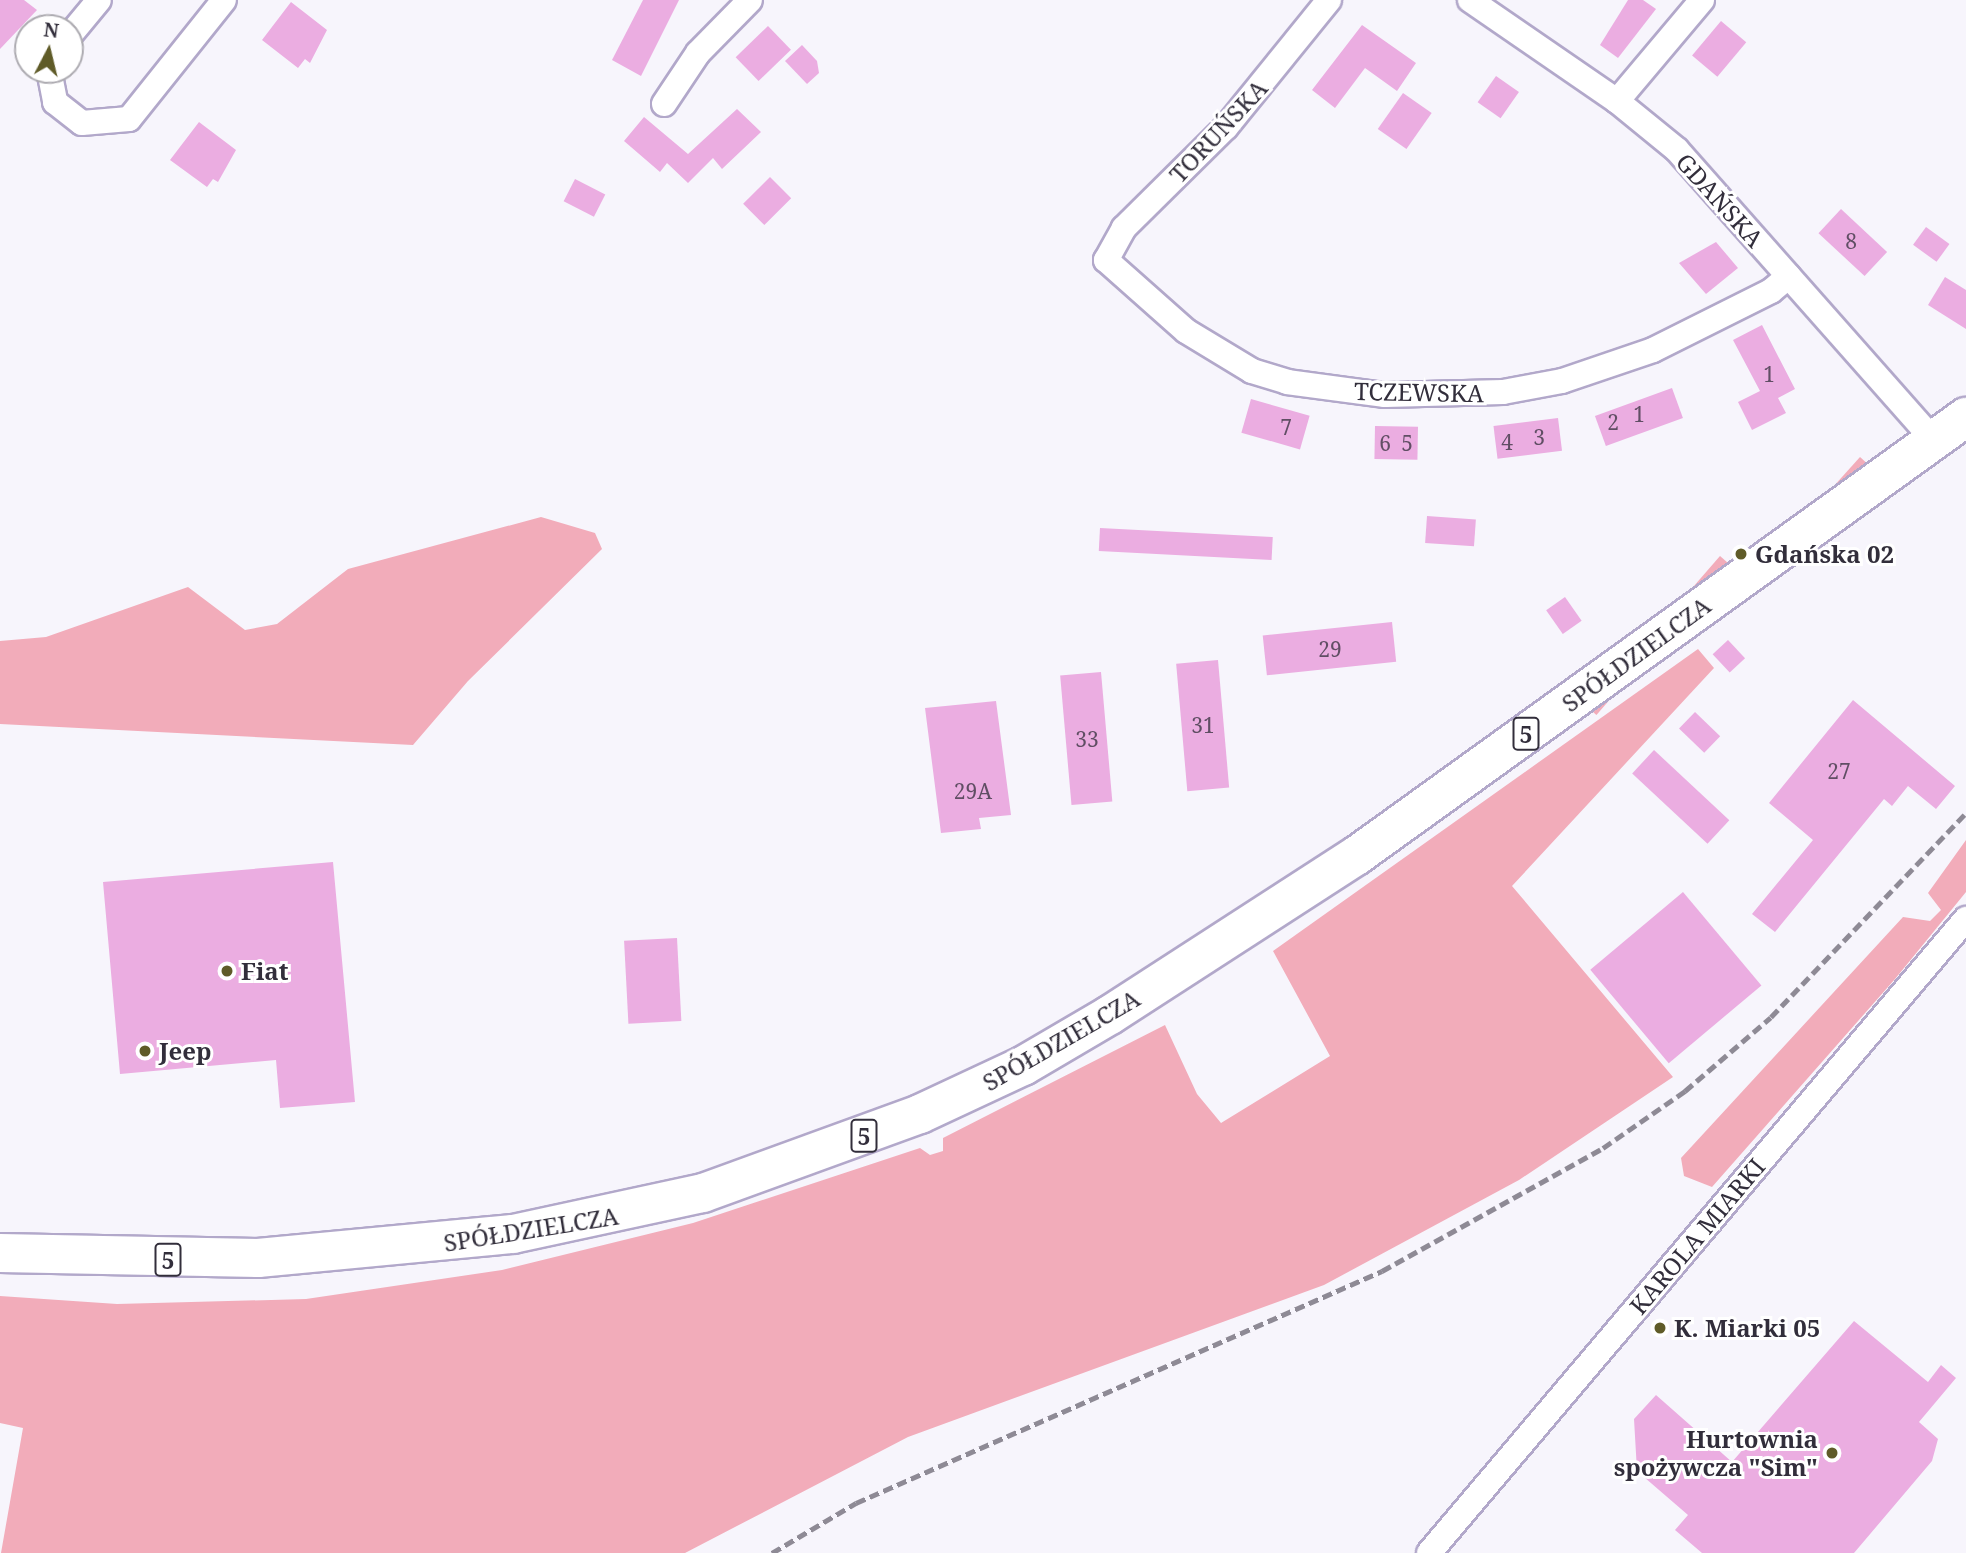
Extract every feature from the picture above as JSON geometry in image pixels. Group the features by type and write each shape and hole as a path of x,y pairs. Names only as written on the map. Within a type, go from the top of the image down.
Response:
{"main road":[{"name":"SPÓŁDZIELCZA","path":"0,1253 258,1258 513,1234 703,1193 920,1114 1023,1066 1110,1015 1356,856 1966,416"}],"street":[{"path":"84,18 99,0"},
{"path":"52,84 55,102 82,123 129,119 224,0"},
{"path":"664,104 698,53 750,0"},
{"name":"TORUŃSKA","path":"1106,260 1124,228 1226,127 1329,0"},
{"name":"GDAŃSKA","path":"1470,0 1617,101 1677,150 1934,440"},
{"path":"1617,101 1702,0"},
{"name":"TCZEWSKA","path":"1106,260 1186,331 1252,371 1324,389 1448,397 1562,381 1653,349 1771,291 1789,276"},
{"name":"KAROLA MIARKI","path":"1429,1553 1966,919"}],"shaded area":[{"path":"1860,457 1869,465 1780,564 1771,556"},
{"path":"541,517 595,533 602,549 468,681 413,745 0,724 0,641 46,637 188,587 245,630 277,624 348,569"},
{"path":"1720,556 1728,563 1596,715 1588,708"},
{"path":"1698,649 1714,668 1512,886 1673,1077 1519,1180 1324,1285 908,1437 685,1553 1,1553 23,1428 0,1423 0,1296 117,1304 306,1299 502,1270 693,1223 920,1148 930,1155 943,1151 943,1138 1165,1025 1197,1094 1221,1123 1330,1056 1273,951"},
{"path":"1966,840 1966,892 1895,979 1712,1187 1684,1176 1681,1158 1903,917 1930,921 1941,910 1928,893"}],"building":[{"path":"0,0 24,0 37,10 33,14 14,14 14,34 0,49"},
{"path":"643,0 679,0 641,76 612,60"},
{"path":"1628,0 1643,0 1656,9 1618,58 1600,45"},
{"path":"291,2 327,30 310,63 305,59 298,68 262,40"},
{"path":"1721,21 1746,42 1717,77 1692,55"},
{"path":"1362,25 1416,63 1397,91 1365,68 1335,108 1312,90"},
{"path":"768,26 791,50 759,81 736,57"},
{"path":"802,45 817,61 819,73 807,84 785,61"},
{"path":"1496,76 1519,92 1501,118 1478,102"},
{"path":"1403,93 1432,113 1406,149 1378,129"},
{"path":"737,109 761,132 722,169 713,158 688,183 667,163 660,172 624,141 644,117 688,154"},
{"path":"199,122 236,150 218,182 213,179 207,187 170,160"},
{"path":"770,177 791,198 764,225 743,204"},
{"path":"575,179 605,194 594,217 564,201"},
{"path":"1841,209 1887,252 1865,276 1818,233"},
{"path":"1926,227 1949,244 1937,262 1913,245"},
{"path":"1716,242 1738,268 1706,294 1679,263"},
{"path":"1945,277 1966,290 1966,329 1928,305"},
{"path":"1762,325 1795,389 1778,398 1786,413 1752,430 1738,402 1760,391 1733,340"},
{"path":"1672,388 1683,418 1606,446 1595,416"},
{"path":"1251,399 1310,416 1300,449 1241,433"},
{"path":"1558,418 1562,451 1498,459 1493,426"},
{"path":"1375,426 1418,427 1417,460 1374,459"},
{"path":"1427,516 1476,519 1474,546 1425,543"},
{"path":"1100,528 1273,537 1272,560 1099,551"},
{"path":"1565,597 1582,621 1563,634 1546,610"},
{"path":"1392,622 1396,662 1267,675 1263,636"},
{"path":"1728,640 1745,658 1730,673 1713,654"},
{"path":"1218,660 1229,788 1187,791 1176,664"},
{"path":"1101,672 1112,802 1071,805 1060,676"},
{"path":"1853,700 1955,786 1936,809 1908,786 1892,806 1884,799 1775,932 1752,914 1813,840 1769,803"},
{"path":"996,701 1011,815 979,818 981,829 941,833 925,708"},
{"path":"1695,712 1720,736 1704,753 1679,729"},
{"path":"1654,750 1729,820 1708,844 1632,773"},
{"name":"Fiat","path":"333,862 355,1102 280,1108 276,1060 120,1074 103,882"},
{"path":"1683,892 1761,985 1669,1063 1590,970"},
{"path":"677,938 681,1021 628,1024 624,941"},
{"path":"1854,1321 1928,1382 1941,1365 1956,1378 1919,1422 1938,1439 1932,1461 1854,1553 1702,1553 1675,1530 1688,1515 1637,1471 1634,1419 1656,1395 1732,1462"}],"railway":[{"path":"772,1553 856,1503 1382,1271 1603,1148 1685,1091 1771,1017 1966,813"}],"place":[{"name":"Gdańska 02","path":"1741,554"},
{"name":"Fiat","path":"227,971"},
{"name":"Jeep","path":"145,1051"},
{"name":"K. Miarki 05","path":"1660,1328"},
{"name":"Hurtownia spożywcza \"Sim\"","path":"1832,1453"}]}
